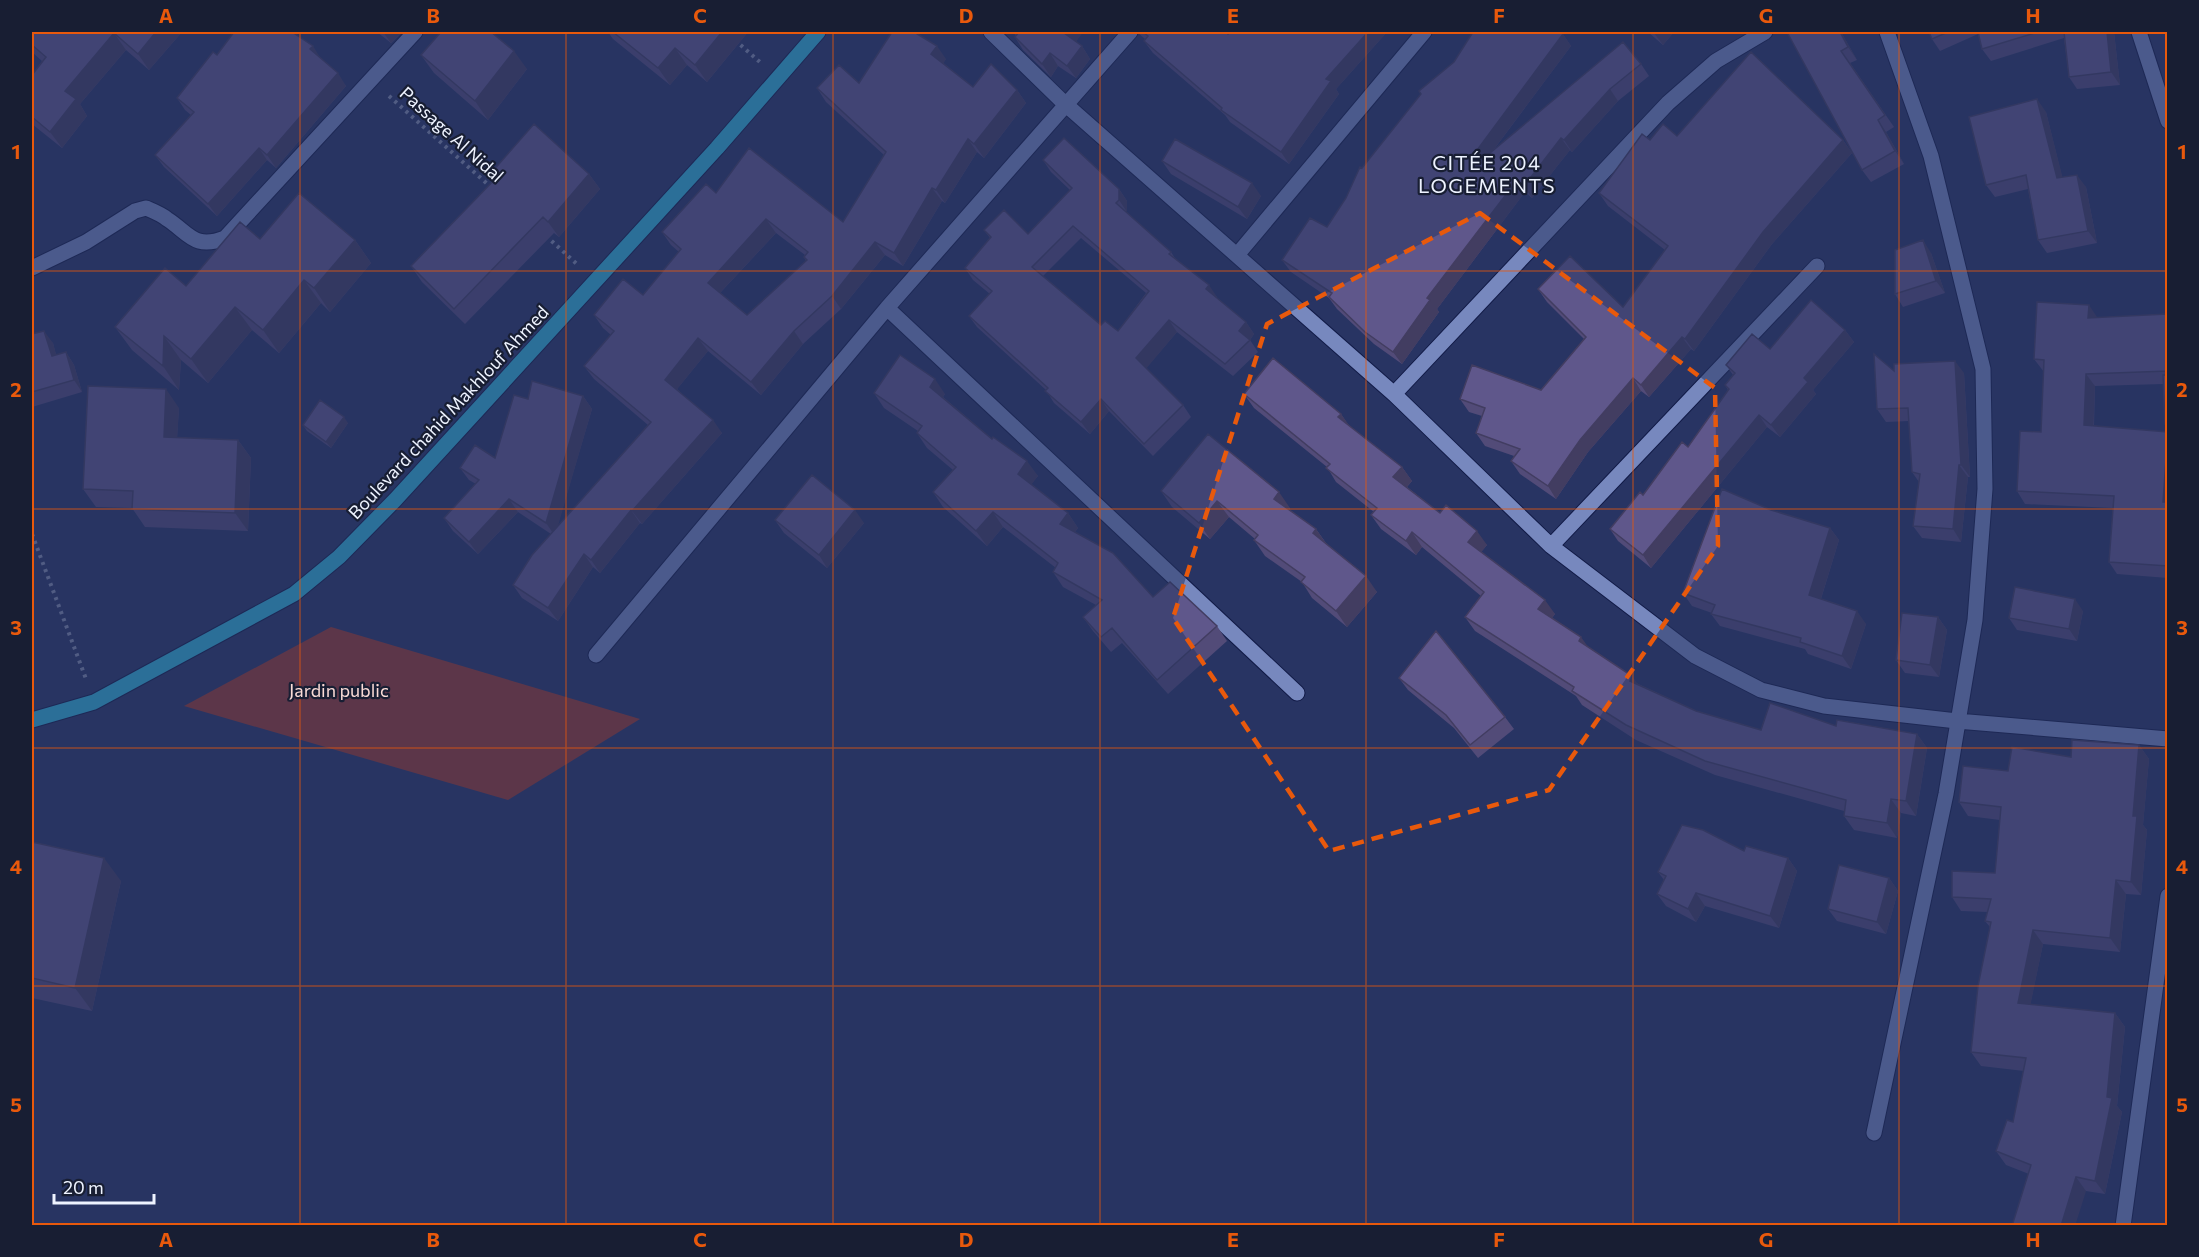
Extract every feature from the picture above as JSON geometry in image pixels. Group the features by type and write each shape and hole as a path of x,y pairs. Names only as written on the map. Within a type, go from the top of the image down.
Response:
{"main road":[{"name":"Boulevard chahid Makhlouf Ahmed","path":"32,720 94,702 294,594 339,557 395,500 717,148 818,32"}],"street":[{"path":"32,268 86,242 135,211 146,208 167,219 190,238 201,242 225,238 415,32"},
{"path":"991,32 1064,103 1394,394 1551,546 1695,656 1761,690 1824,706 1958,721 2168,739"},
{"path":"596,656 887,308 1064,103 1130,32"},
{"path":"1237,255 1424,32"},
{"path":"1394,394 1668,104 1716,61 1765,32"},
{"path":"1874,1133 1946,794 1975,620 1985,489 1983,369 1931,156 1887,32"},
{"path":"2139,32 2168,121"},
{"path":"1551,546 1817,266"},
{"path":"887,308 1297,693"},
{"path":"2123,1226 2168,896"}],"path":[{"path":"734,39 777,77"},
{"name":"Passage Al Nidal","path":"370,80 500,195"},
{"path":"543,234 595,280"},
{"path":"32,534 94,702"}],"highlighted area":[{"path":"1480,213 1715,388 1718,546 1549,790 1329,851 1173,618 1267,324"}],"green space":[{"name":"Jardin public","path":"331,627 640,719 508,800 184,706"}],"building":[{"path":"32,32 156,32 138,54 114,33 65,91 76,99 50,132 32,117 32,75 46,57 32,45"},
{"path":"234,32 292,32 313,46 310,49 338,73 267,155 259,148 208,204 155,155 194,112 177,98 213,52 217,55"},
{"path":"441,32 491,32 514,51 475,101 421,55"},
{"path":"613,32 722,32 695,65 675,48 658,68"},
{"path":"892,32 914,32 937,46 931,54 973,87 991,64 1017,90 974,144 968,139 936,190 932,188 894,253 875,242 832,296 794,331 751,382 698,338 665,380 713,420 631,510 591,560 584,554 548,608 513,585 532,555 651,422 584,366 614,331 594,315 623,279 643,295 681,249 662,232 706,184 716,193 749,148 843,222 886,152 817,88 839,65 859,83","holes":["766,219 808,252 804,257 807,260 747,315 708,283"]},
{"path":"1019,32 1065,32 1082,46 1067,66 1050,53 1042,64 1015,37"},
{"path":"1143,32 1225,32 1228,34 1229,32 1368,32 1326,79 1331,81 1281,152 1221,110 1222,108 1144,41 1148,36"},
{"path":"1473,32 1560,32 1563,34 1472,157 1478,163 1623,42 1641,64 1610,89 1564,140 1561,138 1524,186 1517,180 1427,298 1430,300 1393,352 1365,332 1329,297 1332,293 1282,260 1310,218 1327,227 1346,198 1360,167 1362,168 1421,94 1419,91 1454,62"},
{"path":"1787,32 1840,32 1848,47 1841,51 1885,115 1878,120 1895,151 1862,170"},
{"path":"1929,32 1948,32 1932,39"},
{"path":"1978,32 2038,32 1982,49"},
{"path":"2064,32 2107,32 2111,72 2069,77"},
{"path":"1751,52 1843,140 1763,232 1685,339 1682,337 1641,385 1633,378 1580,440 1548,486 1511,461 1520,449 1476,433 1485,408 1460,399 1472,365 1541,390 1586,337 1538,289 1570,256 1623,307 1668,246 1599,193 1642,134 1650,140 1663,124 1677,136"},
{"path":"2037,99 2057,178 2077,175 2088,231 2038,240 2026,175 1986,185 1969,117"},
{"path":"534,124 589,174 548,222 543,217 454,309 411,266 497,177 492,172"},
{"path":"1064,138 1119,189 1119,200 1116,203 1171,252 1169,254 1209,285 1206,289 1246,322 1239,331 1250,340 1225,364 1169,320 1136,358 1183,405 1144,444 1101,399 1081,422 1045,391 1048,388 969,316 992,291 965,268 991,237 984,230 1004,210 1028,234 1072,188 1043,160","holes":["1073,226 1149,291 1118,331 1105,321 1101,325 1032,267"]},
{"path":"1175,139 1252,183 1238,207 1162,161"},
{"path":"299,193 355,240 314,288 304,280 263,330 235,307 191,359 164,336 163,366 115,327 165,268 186,286 240,222 260,239"},
{"path":"1923,240 1936,281 1895,294 1895,250"},
{"path":"1811,300 1845,330 1804,378 1808,382 1771,425 1759,415 1643,555 1610,529 1640,492 1643,495 1682,442 1688,447 1729,389 1725,385 1735,373 1726,365 1752,334 1770,349"},
{"path":"2037,302 2089,305 2088,318 2168,314 2168,371 2086,374 2084,425 2168,432 2163,502 2168,502 2168,566 2109,562 2114,496 2017,491 2020,431 2041,432 2044,360 2034,359"},
{"path":"44,331 52,356 66,352 74,380 32,392 32,334"},
{"path":"1874,354 1894,371 1894,364 1955,361 1961,465 1959,465 1953,529 1913,526 1920,474 1912,472 1908,408 1877,409"},
{"path":"900,355 935,379 930,387 992,439 993,437 1027,461 1018,474 1068,513 1060,524 1113,553 1153,597 1170,582 1217,626 1157,680 1112,628 1101,637 1083,617 1102,600 1053,572 1058,563 993,512 976,531 933,492 956,467 917,433 922,426 874,393"},
{"path":"1273,358 1341,414 1338,417 1402,467 1393,477 1440,513 1446,505 1477,531 1468,542 1545,600 1538,609 1581,637 1579,641 1632,676 1630,681 1696,711 1761,730 1770,703 1836,726 1837,720 1917,734 1906,801 1891,799 1887,823 1844,816 1846,800 1705,761 1626,725 1572,691 1574,687 1465,617 1484,592 1412,532 1406,541 1371,515 1377,508 1326,468 1330,464 1244,394"},
{"path":"2163,375 2168,375 2168,424 2165,424"},
{"path":"532,381 583,396 546,523 509,499 469,542 444,518 479,480 460,468 475,445 495,458 514,395 528,399"},
{"path":"88,386 166,389 164,437 238,440 235,513 132,509 133,491 83,489"},
{"path":"320,400 344,417 326,442 303,425"},
{"path":"1208,434 1279,492 1274,499 1316,529 1313,533 1366,576 1336,611 1301,582 1305,577 1254,540 1258,535 1217,501 1199,523 1161,491"},
{"path":"812,475 855,510 819,555 775,520"},
{"path":"1722,489 1771,510 1830,528 1809,595 1857,611 1842,656 1800,642 1801,638 1711,614 1715,605 1683,593"},
{"path":"2015,587 2075,599 2069,629 2009,618"},
{"path":"1902,613 1938,617 1930,665 1896,660"},
{"path":"1436,631 1505,717 1470,745 1446,715 1399,678"},
{"path":"2072,740 2139,745 2133,816 2137,816 2131,882 2116,880 2110,938 2033,930 2018,1003 2115,1013 2107,1097 2112,1098 2095,1181 2076,1177 2061,1226 2012,1226 2031,1165 1996,1151 2007,1120 2013,1122 2026,1058 1971,1052 1978,986 1991,922 1985,921 1991,899 1952,897 1952,871 1995,873 2001,807 1959,802 1963,766 2008,771 2012,747 2071,757"},
{"path":"1682,825 1703,830 1744,851 1746,846 1788,858 1770,916 1696,893 1688,909 1657,894 1666,876 1658,872"},
{"path":"32,842 104,858 75,988 32,978"},
{"path":"1839,865 1889,878 1877,922 1828,909"}],"district":[{"name":"CITÉE 204 LOGEMENTS","path":"1487,174"}]}
